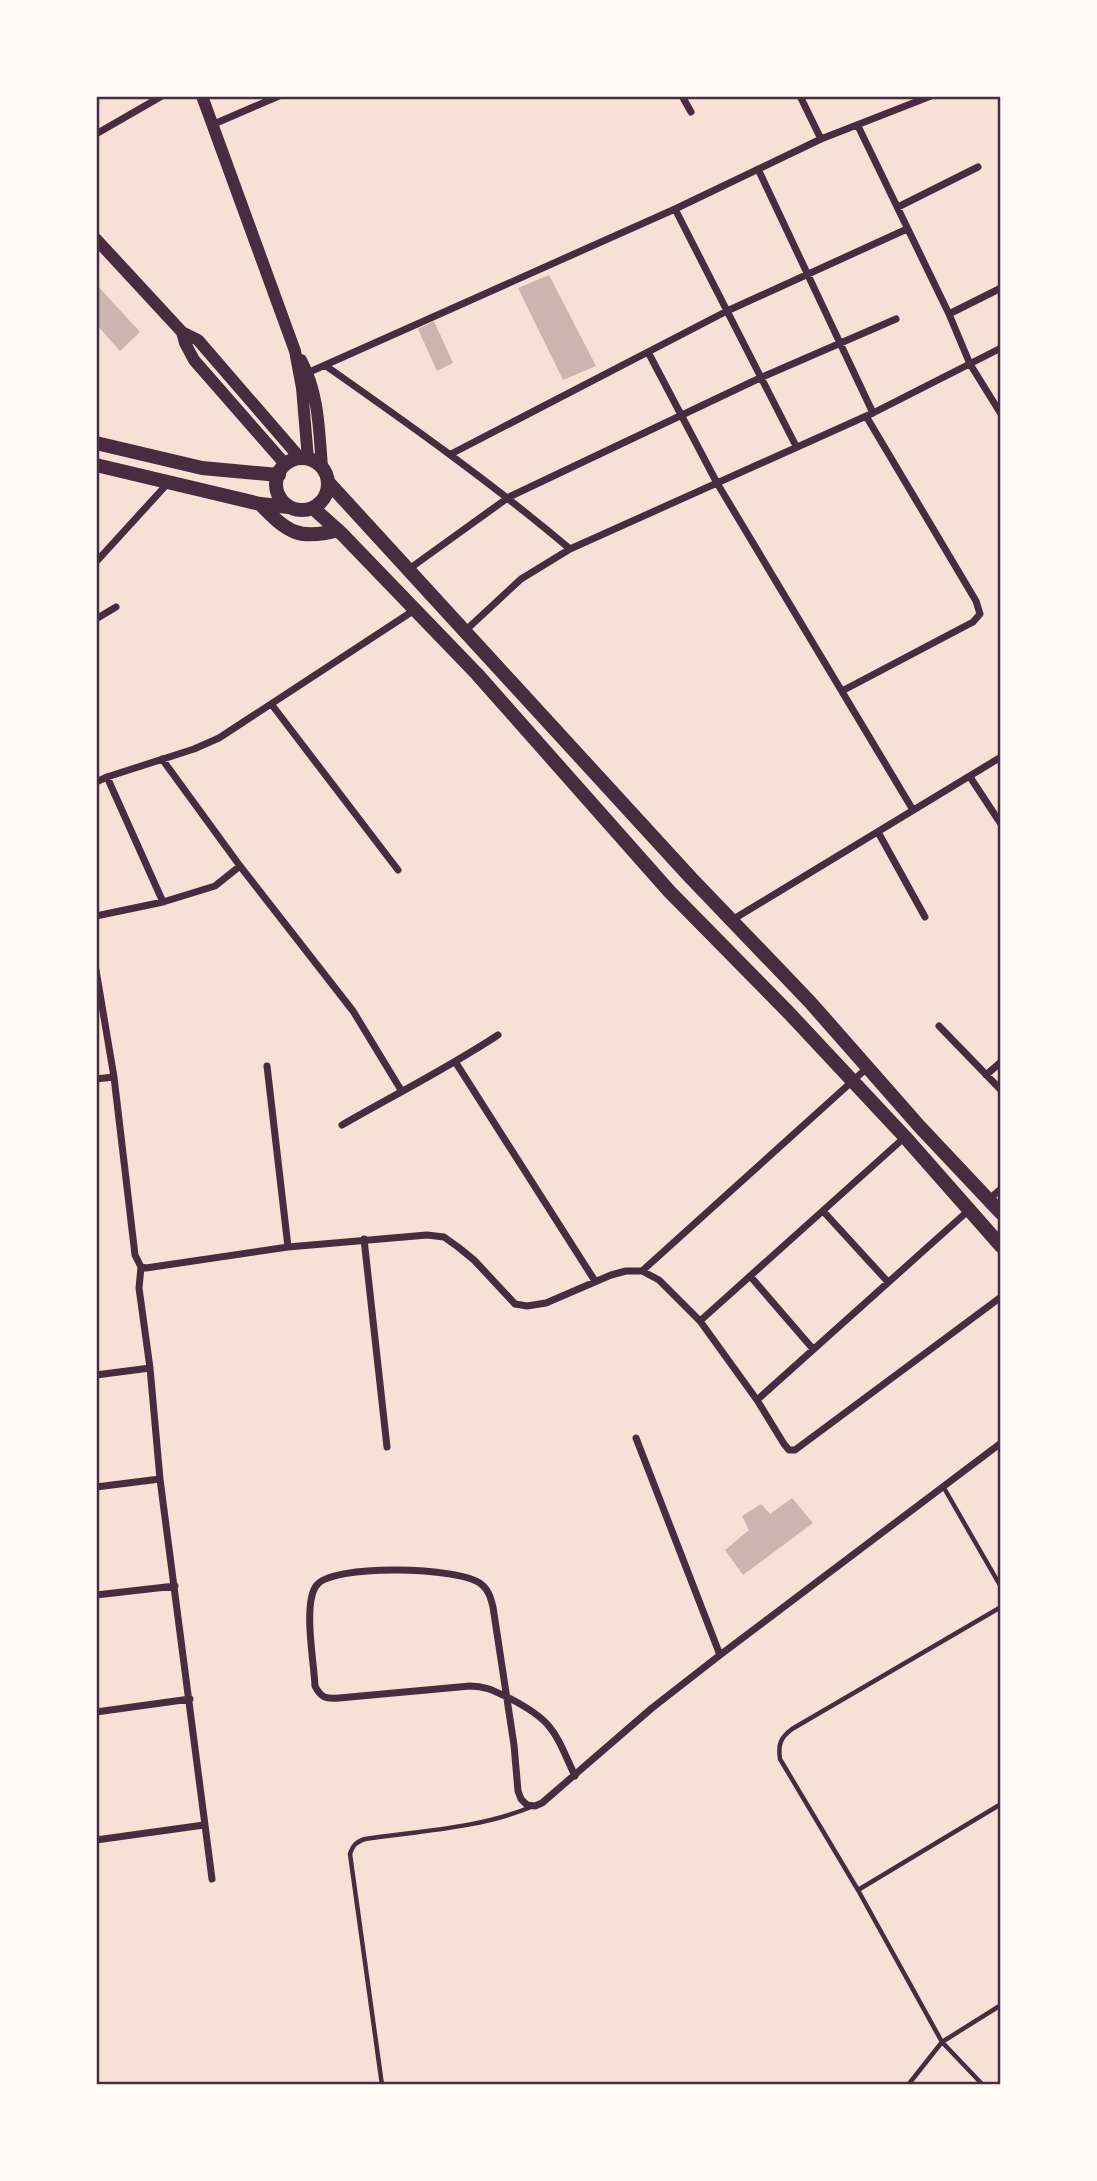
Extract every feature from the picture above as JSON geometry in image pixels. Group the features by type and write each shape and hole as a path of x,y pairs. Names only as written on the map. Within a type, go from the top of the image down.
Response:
{"highway":[{"path":"96,443 202,468 282,469 304,458 322,467 328,482 731,920 810,1002 1001,1213"},
{"path":"96,465 296,510 313,508 325,498 328,482"},
{"path":"282,469 276,486 278,495 289,507"},
{"path":"260,504 289,531 301,535 338,530"},
{"path":"313,508 338,530 477,674 668,891 789,1013 905,1137 1001,1246"}],"main road":[{"path":"202,96 317,407 322,467"},
{"path":"96,239 182,332 198,340 304,458"},
{"path":"182,332 184,343 194,360 282,469"},
{"path":"304,375 304,458"}],"street":[{"path":"96,134 162,96"},
{"path":"214,124 279,96"},
{"path":"682,96 691,112"},
{"path":"800,96 821,139"},
{"path":"304,375 675,209 821,139 858,126 917,99 931,96"},
{"path":"858,126 949,314 970,364 1001,414"},
{"path":"898,208 978,167"},
{"path":"758,169 870,414 980,607 980,614 973,622 842,691"},
{"path":"675,209 796,446"},
{"path":"451,454 727,311 907,229"},
{"path":"949,314 1001,288"},
{"path":"409,569 509,497 760,378 896,319"},
{"path":"466,630 521,579 570,549 870,414 1001,348"},
{"path":"648,352 716,483 913,810"},
{"path":"326,366 509,497 570,549"},
{"path":"96,562 170,482"},
{"path":"96,619 116,607"},
{"path":"96,782 219,738 416,610"},
{"path":"272,705 398,870"},
{"path":"731,920 1001,757"},
{"path":"162,759 240,866 353,1011 401,1090"},
{"path":"970,777 1001,824"},
{"path":"107,778 163,902"},
{"path":"878,832 925,917"},
{"path":"96,916 163,902 215,886 240,866"},
{"path":"96,970 114,1077 135,1255 141,1266 139,1288 150,1368 160,1479 212,1879"},
{"path":"939,1026 1001,1090"},
{"path":"342,1125 456,1062 498,1035"},
{"path":"456,1062 594,1282"},
{"path":"986,1075 1001,1062"},
{"path":"267,1066 288,1247"},
{"path":"642,1271 867,1068"},
{"path":"96,1079 114,1077"},
{"path":"699,1321 905,1137"},
{"path":"988,1200 1001,1189"},
{"path":"757,1400 969,1210"},
{"path":"823,1211 888,1282"},
{"path":"141,1266 146,1268 288,1247 427,1235 444,1237 474,1260 516,1304 527,1306 545,1303 626,1271 642,1271 659,1280 699,1321 757,1400 789,1450 794,1450 1001,1297"},
{"path":"364,1239 387,1447"},
{"path":"750,1276 813,1349"},
{"path":"96,1375 150,1368"},
{"path":"636,1438 720,1655"},
{"path":"575,1776 550,1724 532,1710 508,1698 488,1687 470,1686 328,1699 320,1696 316,1686 310,1607 317,1584 326,1577 343,1573 378,1570 454,1574 481,1583 489,1594 493,1607 508,1698 518,1791 527,1805 535,1806 542,1803 575,1776 652,1708 720,1655 1001,1443"},
{"path":"96,1487 160,1479"},
{"path":"96,1595 175,1586"},
{"path":"96,1712 190,1699"},
{"path":"96,1840 204,1825"}],"lane":[{"path":"944,1488 1001,1587"},
{"path":"983,2085 942,2042 858,1890 780,1759 779,1746 783,1736 1001,1608"},
{"path":"858,1890 1001,1804"},
{"path":"382,2085 350,1854 352,1846 365,1839 494,1819 535,1806"},
{"path":"908,2085 942,2042 1001,2005"}],"building":[{"path":"549,275 596,366 563,380 518,288"},
{"path":"96,284 140,332 120,351 96,324"},
{"path":"434,321 453,363 437,371 418,329"},
{"path":"792,1498 813,1523 743,1575 725,1550 749,1530 742,1516 761,1504 770,1514"}]}
